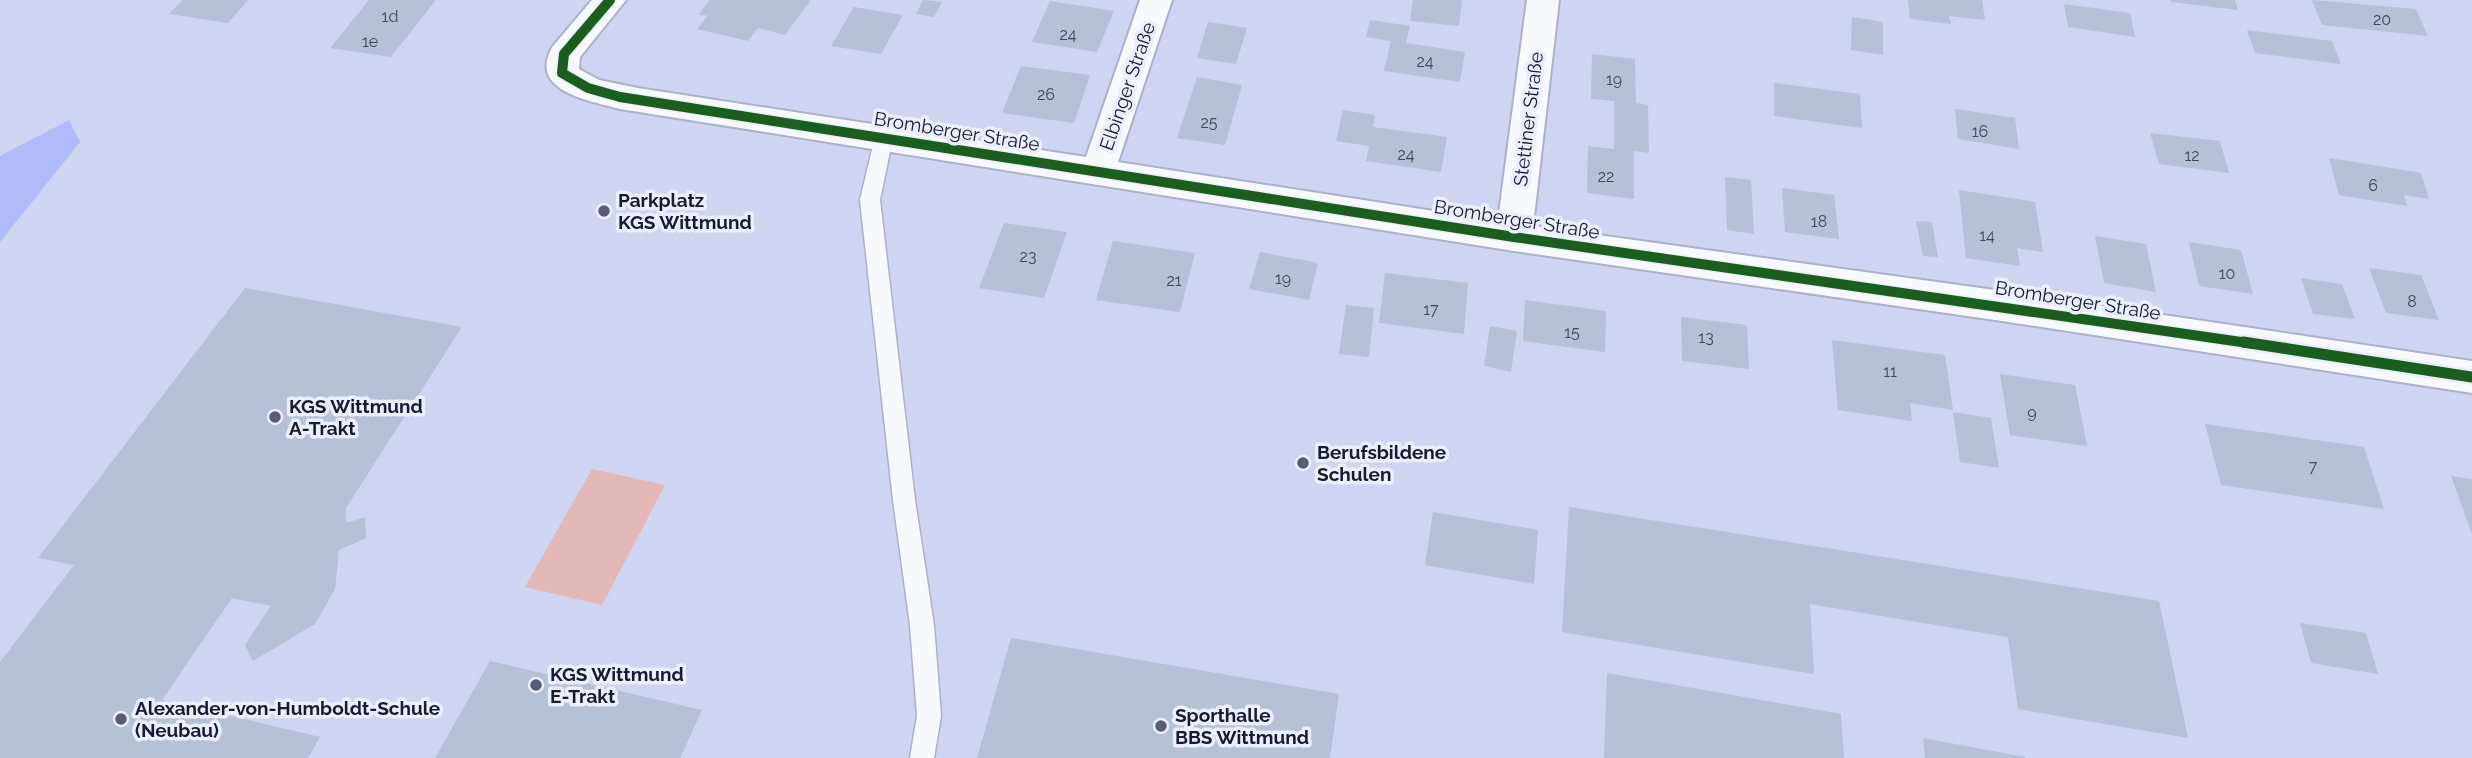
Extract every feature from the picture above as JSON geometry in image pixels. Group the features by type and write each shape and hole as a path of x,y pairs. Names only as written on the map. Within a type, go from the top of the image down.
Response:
{"street":[{"name":"Bromberger Straße","path":"610,0 564,54 562,73 573,83 598,91 1514,237 2001,306 2472,377"},
{"name":"Elbinger Straße","path":"1098,171 1156,0"},
{"name":"Stettiner Straße","path":"1514,237 1543,0"}],"lane":[{"path":"884,137 870,200 904,500 922,625 929,716 922,758"}],"shaded area":[{"path":"592,469 665,485 602,605 525,587"}],"water":[{"path":"69,120 80,142 0,242 0,156"}],"building":[{"path":"183,0 248,0 228,23 169,14"},
{"path":"369,0 436,0 391,57 330,48"},
{"path":"710,0 810,1 785,35 758,28 748,41 697,29 708,16 699,14"},
{"path":"923,0 942,2 934,17 916,14"},
{"path":"1413,0 1462,0 1459,26 1410,21"},
{"path":"1908,0 1982,0 1985,20 1949,16 1951,24 1910,19"},
{"path":"2235,0 2238,10 2171,2"},
{"path":"2312,0 2416,9 2428,36 2322,25"},
{"path":"1050,1 1114,11 1097,52 1032,42"},
{"path":"2064,4 2130,13 2135,37 2068,27"},
{"path":"854,7 903,15 881,54 831,46"},
{"path":"1852,17 1883,22 1883,55 1851,50"},
{"path":"1370,20 1410,26 1406,43 1465,52 1460,82 1384,71 1391,41 1366,37"},
{"path":"1208,22 1247,28 1236,64 1197,58"},
{"path":"2247,30 2332,41 2341,64 2255,53"},
{"path":"1592,54 1635,59 1636,103 1648,105 1649,153 1634,151 1634,199 1587,193 1588,146 1614,149 1614,101 1591,99"},
{"path":"1021,66 1090,75 1074,123 1002,113"},
{"path":"1197,77 1242,85 1225,145 1177,138"},
{"path":"1774,83 1860,94 1862,128 1774,116"},
{"path":"1955,109 2015,118 2019,149 1958,139"},
{"path":"1343,110 1375,115 1373,127 1447,137 1441,172 1366,161 1369,146 1336,141"},
{"path":"2150,133 2220,141 2229,173 2159,164"},
{"path":"2329,158 2421,173 2429,199 2404,195 2407,206 2339,195"},
{"path":"1725,177 1751,180 1754,234 1727,230"},
{"path":"1782,188 1834,195 1839,239 1785,232"},
{"path":"1959,190 2035,202 2043,252 2017,248 2020,266 1966,258"},
{"path":"1916,221 1932,222 1938,257 1923,256"},
{"path":"1004,223 1067,232 1044,298 979,288"},
{"path":"2095,236 2146,244 2156,292 2104,283"},
{"path":"1113,241 1195,253 1180,312 1096,300"},
{"path":"2189,242 2241,250 2253,294 2199,286"},
{"path":"1260,252 1318,263 1309,300 1249,289"},
{"path":"2369,268 2421,275 2439,320 2386,313"},
{"path":"1385,273 1468,283 1464,334 1379,323"},
{"path":"2301,278 2342,284 2355,319 2313,314"},
{"name":"KGS Wittmund A-Trakt","path":"245,288 462,327 346,508 346,523 365,517 366,538 339,550 335,589 315,624 253,661 245,645 271,606 232,598 162,700 320,737 308,758 0,758 0,662 74,565 38,558"},
{"path":"1525,300 1606,311 1605,352 1523,341"},
{"path":"1346,305 1374,308 1369,357 1339,354"},
{"path":"1681,317 1747,325 1749,369 1682,361"},
{"path":"1490,326 1517,331 1511,372 1484,366"},
{"path":"1832,340 1945,355 1953,410 1910,403 1912,421 1838,410"},
{"path":"2000,374 2075,385 2087,446 2010,435"},
{"path":"1953,412 1991,418 1999,468 1960,462"},
{"path":"2205,424 2364,447 2384,509 2221,485"},
{"path":"2451,476 2472,479 2472,534"},
{"path":"1569,507 2159,601 2188,738 2018,709 2008,637 1810,604 1814,674 1562,632"},
{"path":"1433,512 1538,530 1534,584 1425,565"},
{"path":"2300,623 2366,633 2378,674 2311,663"},
{"name":"Sporthalle BBS Wittmund","path":"1011,638 1339,694 1330,758 977,758"},
{"name":"KGS Wittmund E-Trakt","path":"490,661 702,710 680,758 435,758"},
{"path":"1607,673 1841,714 1844,758 1604,758"},
{"path":"1923,738 2025,757 2025,758 1925,758"}],"cycle path":[{"path":"610,0 564,54 562,73 588,88 620,97 1514,237 2002,306 2472,377"}],"place":[{"name":"Parkplatz KGS Wittmund","path":"604,211"},
{"name":"KGS Wittmund A-Trakt","path":"275,417"},
{"name":"Berufsbildene Schulen","path":"1303,463"},
{"name":"KGS Wittmund E-Trakt","path":"536,685"},
{"name":"Alexander-von-Humboldt-Schule (Neubau)","path":"121,719"},
{"name":"Sporthalle BBS Wittmund","path":"1161,726"}]}
